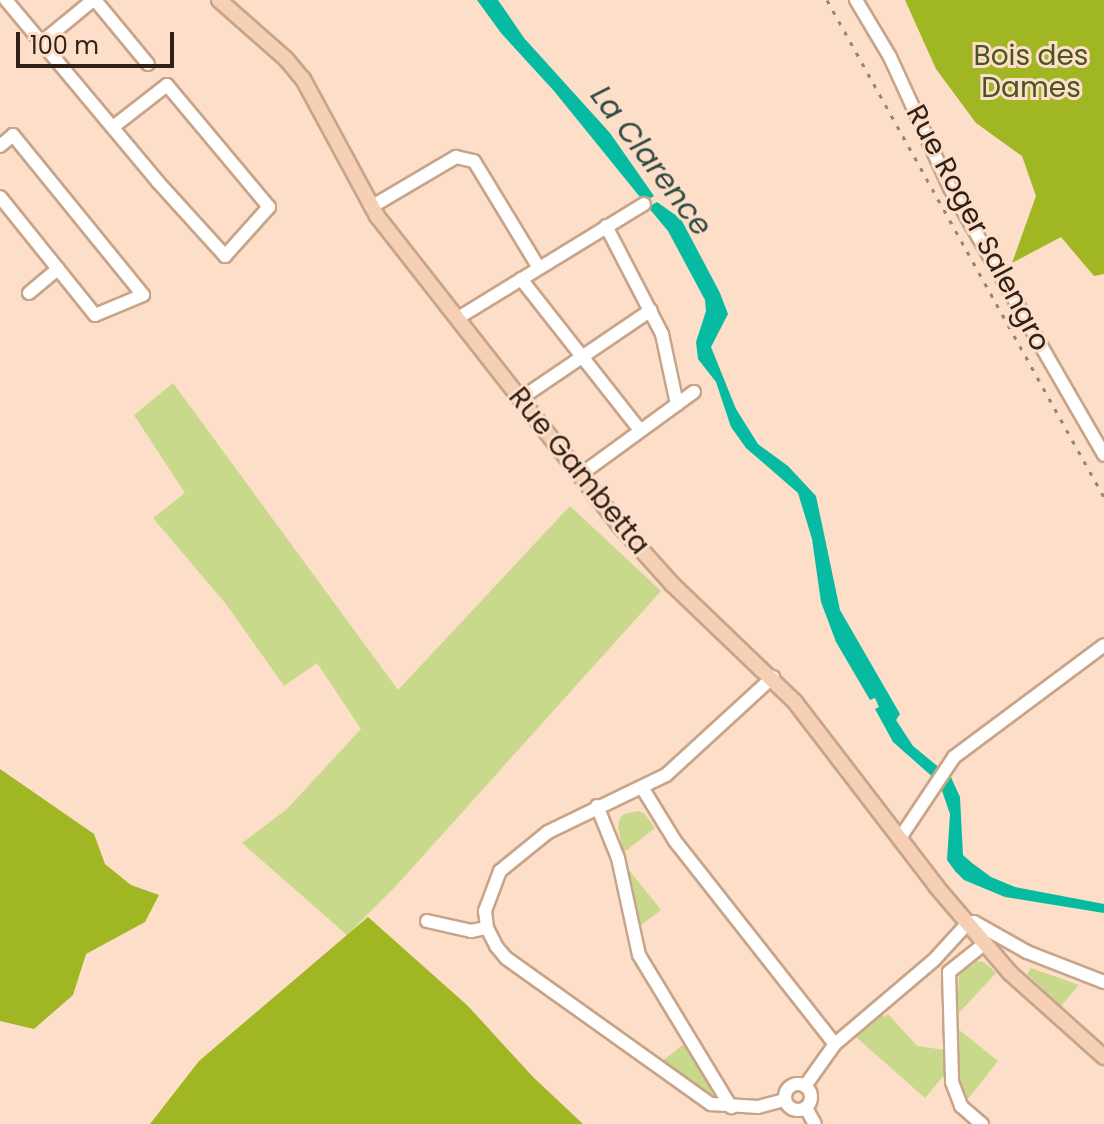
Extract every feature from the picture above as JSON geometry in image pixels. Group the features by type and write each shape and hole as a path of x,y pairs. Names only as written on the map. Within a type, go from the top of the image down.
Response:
{"main road":[{"name":"Rue Gambetta","path":"219,0 286,59 303,79 371,207 655,566 773,677 967,924 1010,973 1104,1057"}],"street":[{"path":"6,0 113,127 225,256 269,207 167,85 113,127"},
{"path":"42,42 94,0 148,64"},
{"name":"Rue Roger Salengro","path":"856,0 890,57 950,188 1104,455"},
{"path":"0,146 13,135 143,295"},
{"path":"371,207 456,157 474,161 539,268"},
{"path":"0,197 95,315 156,291"},
{"path":"458,318 644,204"},
{"path":"606,226 662,334 677,404"},
{"path":"29,293 58,269"},
{"path":"521,279 640,430"},
{"path":"520,399 651,310"},
{"path":"580,475 694,392"},
{"path":"900,838 954,757 1103,648"},
{"path":"773,677 697,750 643,789 597,806 548,832 500,871 488,900 487,928 496,946 531,977 711,1104 758,1107 785,1100"},
{"path":"643,789 675,841 835,1044"},
{"path":"597,806 618,858 639,955 731,1107"},
{"path":"427,921 471,931 487,928"},
{"path":"805,1086 835,1044 934,960 967,924 974,922 1027,952 1104,982"},
{"path":"949,972 984,944"},
{"path":"1010,973 1027,952"},
{"path":"934,960 949,972 952,1082 961,1106 982,1124"},
{"path":"785,1100 791,1086 805,1086"},
{"path":"805,1086 811,1097 806,1108"},
{"path":"785,1100 793,1110 806,1108"},
{"path":"806,1108 815,1124"}],"green space":[{"name":"Bois des Dames","path":"905,0 1104,0 1104,274 1094,276 1061,237 1012,263 1036,196 1022,156 976,123 936,69"},
{"path":"173,383 398,690 570,506 661,591 395,887 347,935 242,843 287,809 361,729 317,663 284,686 226,604 153,518 185,493 134,415"},
{"path":"0,769 94,834 105,864 131,885 159,895 145,922 86,954 73,995 34,1029 0,1021"},
{"path":"638,811 644,813 655,828 623,853 618,827 620,818"},
{"path":"625,865 661,910 637,928"},
{"path":"368,917 468,1006 533,1077 583,1124 150,1124 199,1061"},
{"path":"974,961 984,962 996,973 957,1015 959,972 964,966 967,969 974,964"},
{"path":"1031,968 1079,985 1061,1006 1027,974"},
{"path":"881,1013 884,1017 888,1014 917,1046 945,1050 945,1074 925,1098 856,1037"},
{"path":"958,1029 998,1061 967,1100 959,1080"},
{"path":"685,1043 714,1090 711,1097 660,1063"}],"water":[{"path":"477,0 498,0 524,38 610,133 654,196 644,202 554,91 501,33"},
{"path":"657,202 681,219 720,293 728,314 711,347 736,409 758,444 788,466 816,496 840,610 900,714 896,720 913,746 941,769 935,779 893,742 875,709 879,707 875,698 870,700 836,642 821,602 812,539 798,493 746,448 731,427 716,382 698,359 696,342 706,311 705,300 668,231 648,207"},
{"path":"949,773 960,797 963,855 991,877 1015,887 1104,904 1104,913 1005,897 964,880 947,860 950,814 941,788"}],"railway":[{"path":"827,0 1104,497"}],"water label":[{"name":"La Clarence","path":"651,161"}]}
